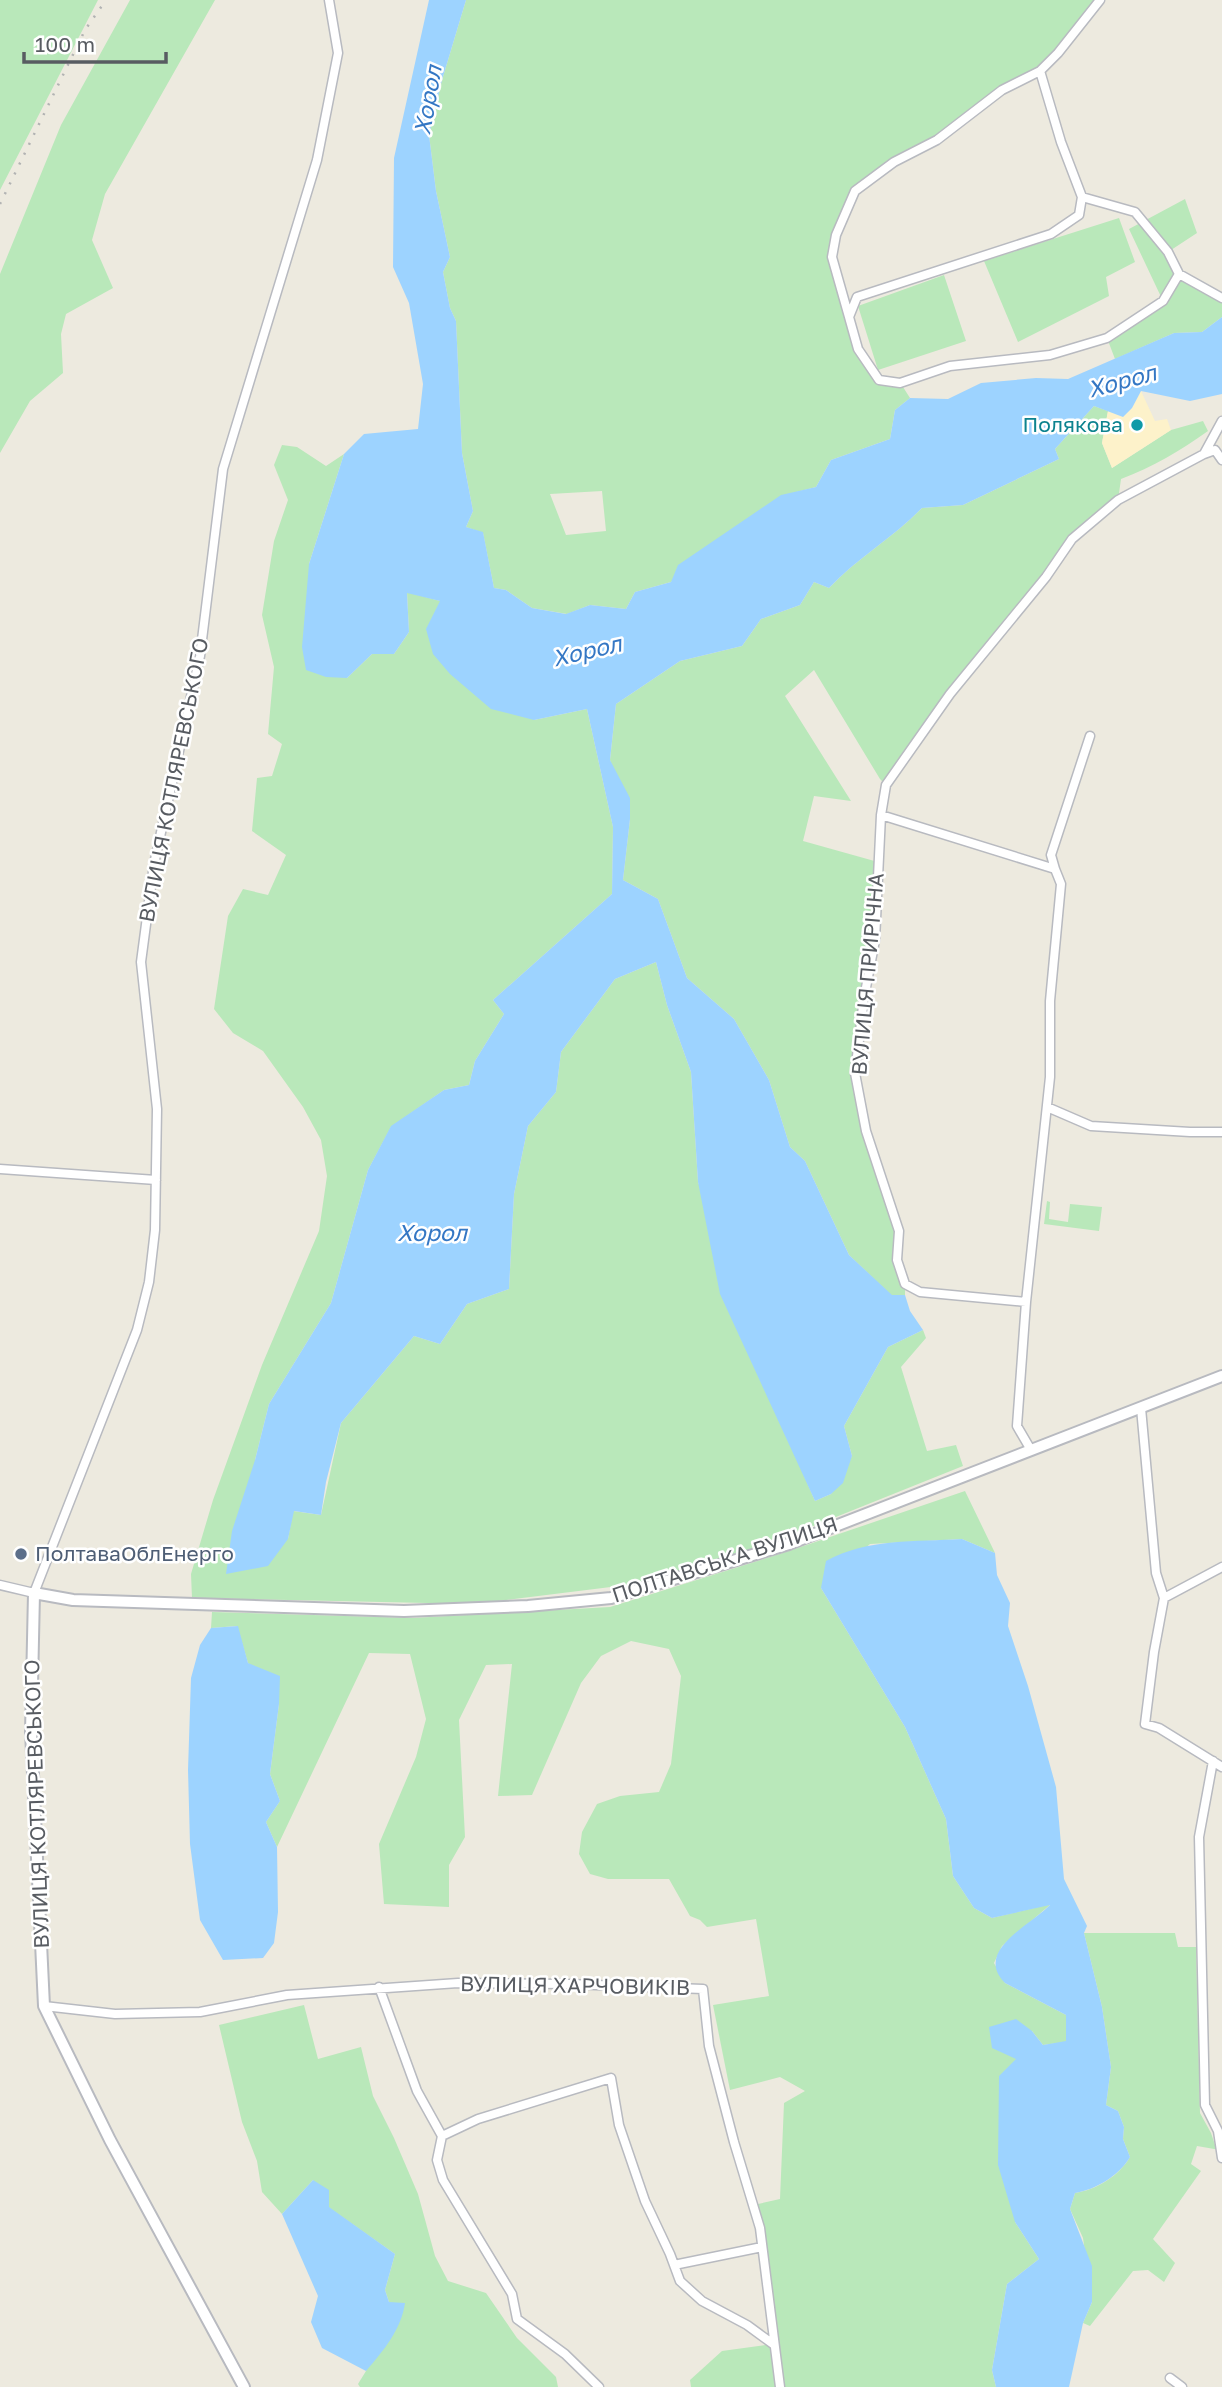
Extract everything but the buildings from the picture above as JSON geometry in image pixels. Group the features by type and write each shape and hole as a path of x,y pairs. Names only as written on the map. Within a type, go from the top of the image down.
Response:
{"street":[{"name":"ВУЛИЦЯ КОТЛЯРЕВСЬКОГО","path":"244,2387 110,2140 44,2006 31,1732 34,1593 137,1330 150,1269 155,1230 157,1110 141,962 155,864 200,656 223,469 279,289 319,146 338,53 329,0"},
{"path":"1100,0 1058,53 1040,71 1002,90 937,140 894,162 855,191 836,235 832,257 858,349 878,380 900,383 950,366 1050,355 1107,338 1163,301 1179,274"},
{"path":"849,317 857,297 1051,234 1079,215 1082,197 1061,142 1040,71"},
{"path":"1082,197 1135,212 1168,252 1179,274 1222,298"},
{"path":"1204,454 1222,421"},
{"path":"1219,448 1222,460"},
{"name":"ВУЛИЦЯ ПРИРІЧНА","path":"1026,1302 920,1292 905,1284 897,1260 899,1231 866,1131 855,1073 864,998 875,940 881,815 886,785 942,705 1046,577 1072,539 1118,500 1219,448"},
{"path":"1031,1450 1017,1426 1026,1302 1050,1077 1049,1001 1060,884 1051,855 1090,736"},
{"path":"881,815 1055,869"},
{"path":"1046,1107 1091,1126 1222,1132"},
{"path":"0,1169 156,1180"},
{"name":"ПОЛТАВСЬКА ВУЛИЦЯ","path":"34,1593 73,1600 404,1611 528,1606 611,1598 789,1544 1222,1376"},
{"path":"1141,1408 1156,1573 1164,1598 1145,1724 1159,1728 1222,1767"},
{"path":"1164,1598 1222,1567"},
{"path":"0,1585 34,1593"},
{"path":"1213,1761 1199,1837 1205,2105 1220,2131 1222,2158"},
{"name":"ВУЛИЦЯ ХАРЧОВИКІВ","path":"44,2006 115,2014 200,2012 287,1995 379,1987 500,1983 703,1989 709,2046 760,2228 780,2387"},
{"path":"379,1987 417,2091 442,2136 437,2160 443,2180 512,2294 517,2319 565,2354 599,2387"},
{"path":"442,2136 478,2119 611,2078 619,2125 645,2201 680,2281 702,2301 747,2325 774,2344"},
{"path":"674,2264 762,2247"},
{"path":"1170,2378 1182,2387"}],"green space":[{"path":"0,0 98,0 0,190"},
{"path":"130,0 215,0 105,194 92,240 113,288 66,314 61,334 63,373 30,401 0,453 0,274 61,125"},
{"path":"466,0 1101,0 1040,71 1002,90 937,140 894,162 855,191 832,257 858,349 878,379 913,379 903,387 910,398 895,410 890,439 831,460 816,487 781,496 671,582 635,592 626,609 590,605 567,614 532,608 506,590 494,588 483,533 466,527 473,511 462,453 456,321 450,308 443,272 450,257 436,191 429,135","holes":["602,491 606,531 566,535 550,494"]},
{"path":"1185,199 1197,233 1168,252 1179,274 1222,298 1222,317 1202,332 1174,333 1115,359 1107,338 1163,301 1129,229"},
{"path":"1119,218 1135,262 1106,277 1109,296 1018,342 984,261"},
{"path":"944,275 966,341 878,370 858,306"},
{"path":"1094,406 1108,411 1102,443 1112,468 1171,430 1203,421 1208,431 1166,458 1121,479 1118,500 1072,539 950,694 886,785 814,670 785,696 851,801 814,796 803,841 878,862 875,940 855,1073 866,1131 899,1231 897,1260 905,1284 905,1295 892,1296 849,1255 805,1161 790,1147 769,1080 734,1019 687,978 658,899 623,880 630,819 610,760 616,704 680,661 742,646 761,619 800,605 814,582 829,588 922,508 963,505 1059,459 1055,449"},
{"path":"282,445 297,447 326,466 344,454 309,564 347,678 372,654 394,654 409,632 407,592 440,601 534,720 587,709 613,827 612,894 493,1000 504,1014 475,1061 469,1085 444,1090 391,1127 368,1170 331,1303 269,1404 255,1460 288,1539 293,1511 321,1515 341,1423 414,1336 440,1344 467,1304 509,1289 514,1194 528,1126 556,1092 561,1052 615,979 656,962 667,1005 691,1072 698,1182 786,1434 815,1501 831,1494 852,1456 844,1426 888,1347 923,1330 926,1338 901,1367 927,1451 956,1445 963,1466 766,1545 643,1583 474,1604 192,1598 191,1574 213,1500 262,1365 319,1231 327,1176 321,1140 303,1107 263,1051 233,1033 214,1009 228,916 243,889 268,895 286,855 252,831 257,778 272,776 282,744 268,734 274,667 262,615 274,541 288,500 274,465"},
{"path":"1047,1201 1050,1202 1049,1219 1068,1222 1070,1204 1102,1207 1099,1231 1044,1224"},
{"path":"965,1491 995,1553 962,1539 870,1544 821,1588 905,1727 946,1819 953,1876 974,1908 992,1918 1051,1904 1002,1946 994,1963 1005,1983 1066,2015 1066,2042 1043,2045 1032,2031 1016,2059 1015,2222 1039,2259 1007,2284 992,2370 996,2387 691,2387 690,2380 722,2351 773,2344 758,2204 780,2199 784,2103 805,2091 780,2077 730,2090 713,2005 769,1996 756,1919 707,1927 690,1916 669,1879 608,1879 590,1874 579,1854 582,1832 597,1804 620,1796 659,1792 671,1764 681,1676 669,1649 631,1641 601,1656 581,1683 532,1795 498,1796 512,1664 486,1665 459,1720 465,1837 449,1865 449,1907 384,1904 379,1844 416,1757 426,1719 410,1654 369,1653 277,1847 266,1822 280,1801 270,1774 279,1704 248,1663 237,1626 211,1628 212,1612 413,1618 610,1607 786,1552"},
{"path":"1084,1933 1175,1933 1178,1947 1196,1947 1200,2113 1220,2150 1197,2146 1191,2164 1201,2171 1153,2239 1175,2263 1164,2282 1148,2270 1133,2271 1090,2326 1083,2323 1092,2302 1083,2238 1070,2209 1075,2193 1106,2181 1120,2170 1130,2157 1123,2139 1124,2127 1118,2111 1106,2105 1111,2067 1102,2007"},
{"path":"304,2005 318,2059 361,2047 373,2096 418,2194 435,2256 448,2281 486,2293 517,2338 556,2377 558,2387 360,2387 358,2384 366,2371 389,2302 385,2290 395,2254 328,2207 313,2180 282,2214 262,2192 257,2161 242,2122 219,2025"}],"sand":[{"name":"Полякова","path":"1141,391 1155,421 1167,419 1171,430 1112,468 1102,443 1108,411 1123,416 1132,408"}],"water":[{"name":"Хорол","path":"429,0 466,0 429,135 436,191 450,257 443,272 450,308 456,321 462,453 473,511 466,527 483,532 494,588 506,590 532,608 566,614 590,605 626,609 635,592 671,582 678,565 781,495 816,487 831,460 890,439 895,410 910,398 948,399 981,383 1036,378 1068,379 1174,333 1202,332 1222,317 1222,394 1190,401 1141,391 1132,408 1123,417 1094,406 1055,449 1059,459 963,505 922,508 829,588 814,582 800,605 761,619 742,646 680,661 616,704 610,760 630,798 623,880 658,899 687,978 734,1019 769,1080 790,1147 805,1161 849,1255 892,1295 905,1295 910,1311 923,1330 888,1347 844,1426 852,1456 843,1483 831,1494 815,1501 720,1294 698,1182 691,1072 667,1005 656,962 615,979 561,1052 556,1092 528,1126 514,1194 509,1289 467,1304 440,1344 414,1336 341,1423 326,1482 321,1515 294,1511 288,1539 268,1566 226,1574 232,1531 255,1460 269,1404 331,1303 368,1170 391,1126 444,1090 469,1085 475,1061 504,1014 493,1000 612,894 613,827 587,709 534,720 491,709 450,674 433,654 426,629 440,601 407,593 409,632 394,654 372,654 347,678 326,677 306,670 302,647 309,564 344,454 364,434 418,429 423,384 409,303 393,267 394,158"},
{"path":"962,1539 995,1553 997,1575 1010,1603 1008,1626 1056,1787 1064,1879 1087,1926 1084,1933 1102,2007 1111,2067 1106,2105 1118,2111 1124,2127 1123,2139 1130,2157 1120,2170 1106,2181 1075,2193 1070,2209 1092,2266 1092,2302 1083,2323 1069,2387 996,2387 992,2370 1007,2284 1039,2259 1015,2222 998,2165 999,2076 1016,2059 992,2048 989,2027 1016,2019 1032,2031 1043,2045 1066,2041 1066,2015 1005,1983 997,1971 996,1960 1008,1940 1050,1905 992,1918 974,1908 953,1876 946,1819 905,1727 821,1588 826,1561 858,1548 892,1542"},
{"path":"238,1626 248,1663 280,1676 270,1774 280,1801 266,1822 277,1847 278,1912 274,1943 263,1958 223,1960 200,1920 190,1844 188,1770 191,1678 200,1645 211,1628"},
{"path":"313,2180 329,2190 329,2207 395,2254 385,2290 389,2302 405,2303 403,2313 391,2339 366,2371 322,2348 311,2322 318,2296 282,2214"}],"railway":[{"path":"0,204 85,30 106,0"}],"place":[{"name":"Полякова","path":"1137,425"},
{"name":"ПолтаваОблЕнерго","path":"21,1554"}]}
